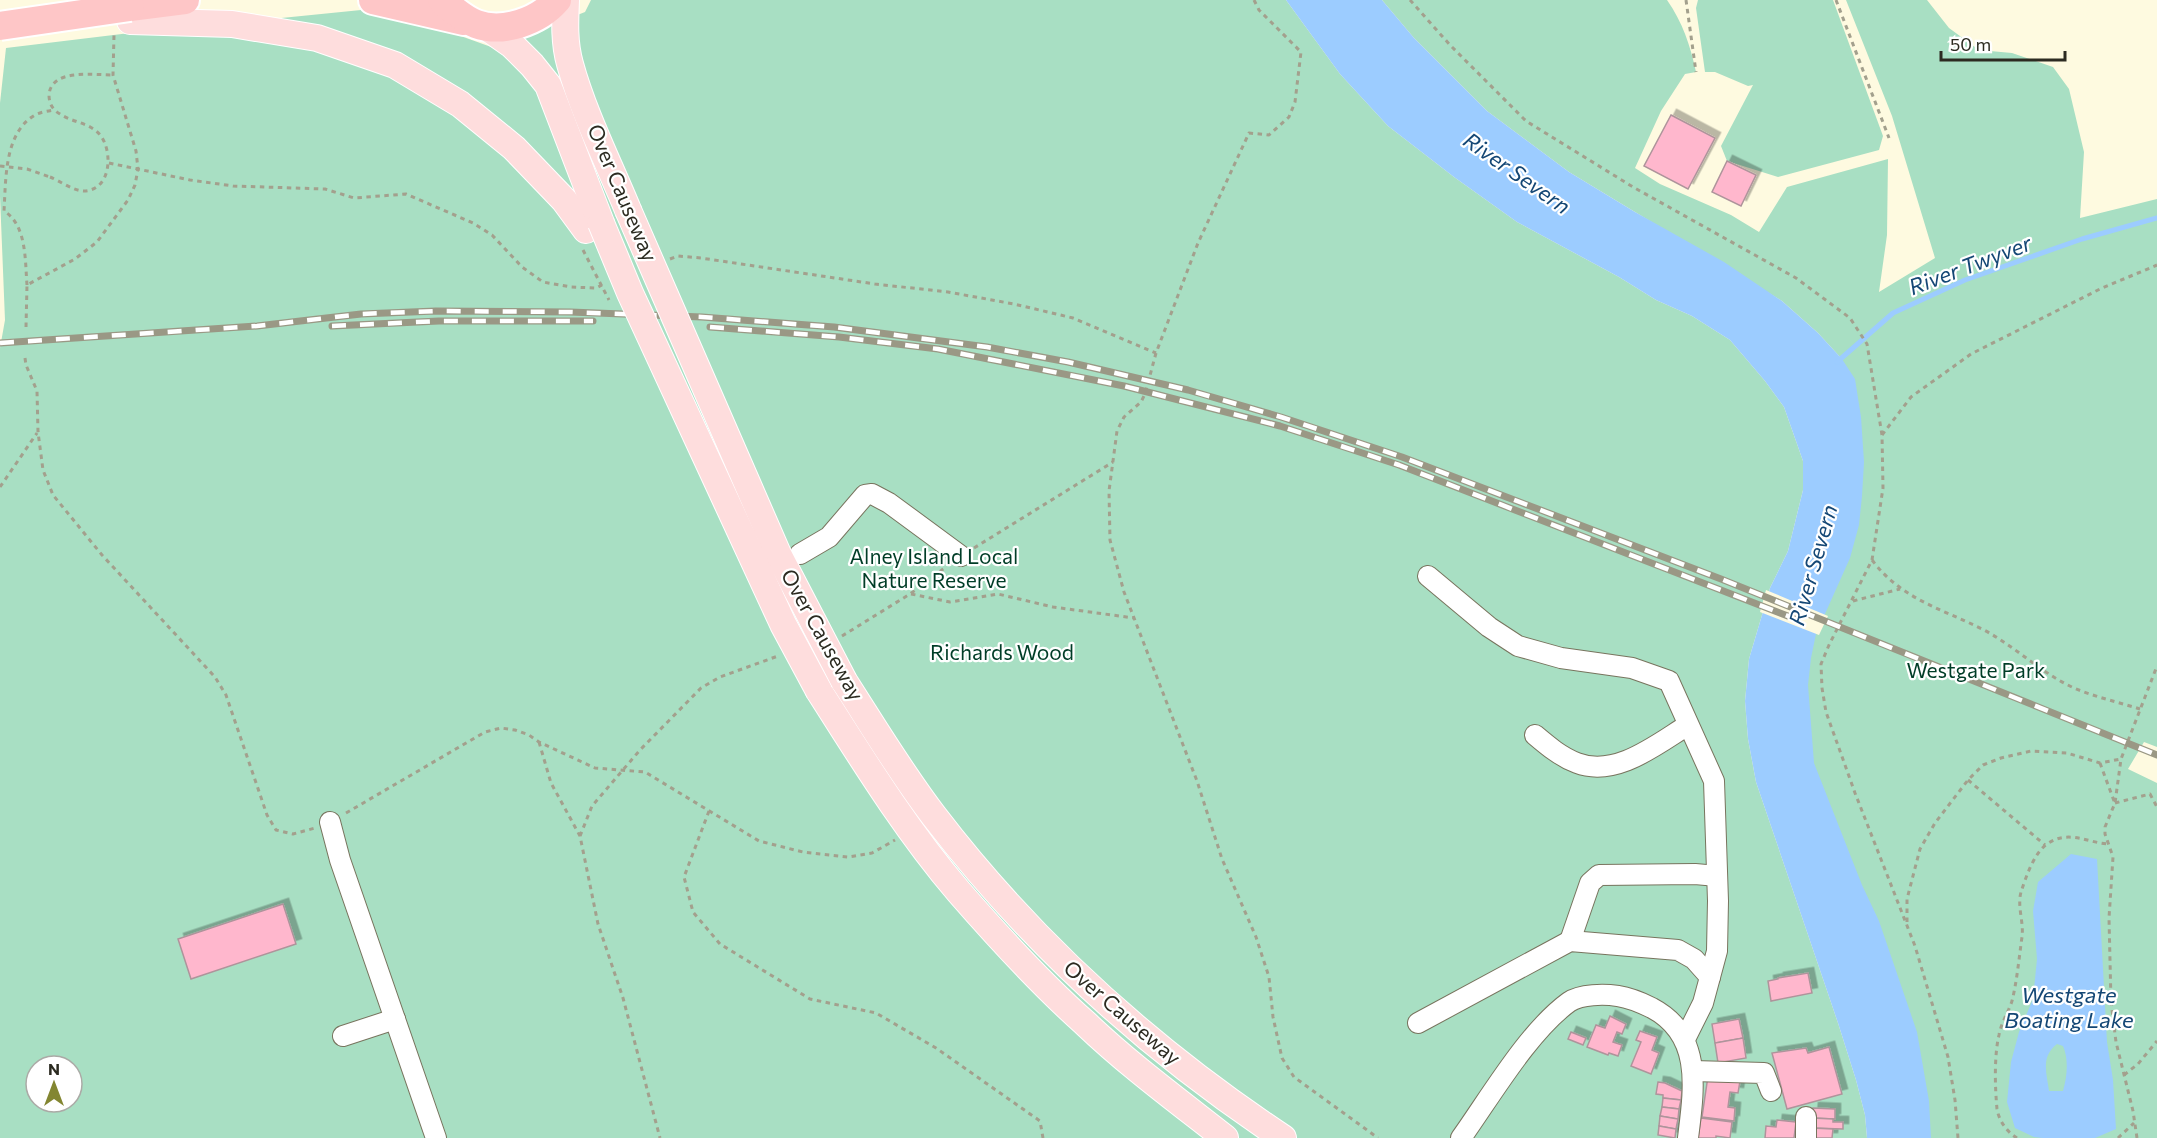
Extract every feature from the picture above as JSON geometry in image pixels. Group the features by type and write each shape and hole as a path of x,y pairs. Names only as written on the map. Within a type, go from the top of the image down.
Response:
{"highway":[{"path":"0,27 124,20 185,0"},
{"path":"373,0 480,25 504,27 536,16 557,0"},
{"path":"442,0 480,25"}],"main road":[{"name":"Over Causeway","path":"566,0 565,32 570,63 578,89 628,210 778,554 844,681 934,816 998,893 1055,954 1093,991 1164,1053 1282,1138"},
{"path":"124,20 232,24 317,38 395,65 460,104 514,147 564,200 594,227"},
{"name":"Over Causeway","path":"480,25 512,45 548,85 605,261 630,293 783,624 819,691 885,794 958,891 1036,976 1085,1024 1146,1077 1226,1138"},
{"path":"912,831 934,816"},
{"path":"1206,1084 1228,1110 1264,1138"}],"street":[{"path":"800,554 829,537 865,495 872,494 889,503 961,556"},
{"path":"1428,576 1490,627 1518,646 1561,658 1632,668 1669,681 1714,781 1717,951 1703,1003 1685,1039"},
{"path":"1534,735 1558,754 1579,764 1600,767 1626,761 1688,724"},
{"path":"330,822 340,860 436,1138"},
{"path":"1570,941 1590,883 1599,875 1695,874 1717,876"},
{"path":"1418,1023 1570,941 1678,950 1694,959 1710,977"},
{"path":"1461,1138 1543,1024 1572,1000 1603,994 1633,998 1665,1015 1685,1039 1693,1071 1688,1138"},
{"path":"343,1036 395,1019"},
{"path":"1693,1071 1764,1073 1771,1091"},
{"path":"1806,1117 1806,1138"}],"path":[{"path":"1254,0 1259,10 1301,52 1295,102 1289,117 1269,135 1249,133 1198,243 1156,353 1145,394 1141,402 1124,417 1117,431 1109,491 1110,540 1124,592 1197,781 1222,859 1259,947 1269,977 1273,1017 1282,1058 1294,1077 1378,1138"},
{"path":"1410,0 1450,45 1526,121 1633,187 1796,278 1850,318 1867,344 1882,435 1884,488 1872,560 1821,664 1822,688 1826,712 1855,793 1915,946 1948,1057 1958,1138"},
{"path":"1686,0 1696,72"},
{"path":"1836,0 1889,138"},
{"path":"27,285 75,259 97,242 128,200 135,185 138,169 136,151 113,75 124,20"},
{"path":"0,166 27,169 78,190 91,190 104,177 109,163 105,142 95,130 62,116 54,110 49,94 51,87 60,79 72,76 113,75"},
{"path":"26,327 27,285 23,240 13,216 4,211 10,152 20,128 36,115 54,110"},
{"path":"109,163 138,169"},
{"path":"1882,435 1911,397 1971,354 2100,289 2157,265"},
{"path":"25,358 37,391 38,432 43,470 53,495 102,555 215,677 226,695 267,815 276,830 293,834 330,822 485,732 501,728 529,735 595,768 645,772 759,841 803,852 848,857 872,853 912,831"},
{"path":"0,487 38,432"},
{"path":"839,637 910,594 961,556 1113,462"},
{"path":"1872,560 1884,577 1900,589 1921,602 1986,631 2074,688 2140,710"},
{"path":"1853,600 1900,589"},
{"path":"910,594 950,602 998,594 1053,607 1134,618"},
{"path":"580,836 592,806 701,688 720,677 783,654"},
{"path":"2137,1138 2116,1042 2111,1002 2109,918 2113,857 2105,834 2105,827 2115,803 2121,759 2157,666"},
{"path":"539,742 550,783 580,836 598,924 623,998 660,1138"},
{"path":"1907,923 1907,899 1920,849 1935,823 1968,780 1983,765 2031,751 2067,753 2100,763 2121,759"},
{"path":"2100,763 2115,803"},
{"path":"1968,780 2045,845"},
{"path":"2115,803 2150,794 2157,807"},
{"path":"709,811 684,877 693,912 720,944 810,999 876,1013 936,1048 1040,1121 1043,1138"},
{"path":"2017,1138 2010,1134 1997,1111 1997,1045 2001,1025 2012,1001 2022,936 2020,899 2034,862 2045,845 2060,837 2068,836 2109,844"},
{"path":"2124,1075 2138,1064 2157,1041"},
{"path":"2118,1138 2135,1122"}],"green space":[{"name":"Alney Island Local Nature Reserve","path":"591,0 1286,0 1340,74 1388,126 1454,177 1517,222 1619,277 1656,300 1692,316 1730,340 1784,407 1803,461 1803,490 1788,551 1770,588 1749,659 1745,701 1748,739 1756,782 1856,1080 1865,1115 1867,1138 0,1138 0,348 5,320 0,196 0,103 6,48 371,9 419,21 494,48 585,12"},
{"name":"Westgate Park","path":"1382,0 1667,0 1685,34 1696,72 1685,74 1661,111 1635,168 1660,184 1731,215 1759,232 1787,187 1888,159 1887,235 1879,292 1935,258 1892,116 1846,0 1927,0 1949,28 1979,50 2012,53 2053,67 2069,89 2084,152 2080,218 2157,199 2157,747 2144,742 2128,769 2157,783 2157,1138 1898,1138 1782,745 1841,358 1818,333 1782,301 1569,172 1487,111 1414,38"},
{"path":"1698,0 1833,0 1883,136 1879,150 1778,177 1727,161 1721,146 1753,85 1748,86 1715,72 1705,72 1696,8"}],"water":[{"name":"River Severn","path":"1286,0 1382,0 1414,38 1487,111 1569,172 1724,262 1782,301 1818,333 1842,359 1855,379 1861,417 1864,462 1859,525 1850,558 1816,634 1811,658 1808,685 1814,763 1862,885 1879,921 1917,1032 1929,1101 1931,1138 1867,1138 1865,1115 1856,1080 1756,782 1748,739 1745,701 1749,659 1770,588 1788,551 1803,490 1803,461 1784,407 1730,340 1692,316 1656,300 1619,277 1517,222 1388,126 1340,74"},
{"name":"Westgate Boating Lake","path":"2071,854 2097,859 2107,1042 2113,1080 2116,1129 2095,1138 2034,1137 2015,1128 2007,1102 2011,1062 2019,1032 2033,999 2037,959 2033,911 2038,882","holes":["2057,1044 2063,1046 2067,1068 2063,1091 2049,1091 2046,1060"]}],"pier":[{"path":"1766,590 1828,616 1819,635 1760,612"}],"building":[{"path":"1671,115 1715,138 1688,189 1644,166"},
{"path":"1727,161 1756,175 1741,206 1712,192"},
{"path":"283,904 296,944 191,979 178,939"},
{"path":"1808,973 1812,993 1771,1001 1768,981"},
{"path":"1610,1016 1626,1024 1622,1034 1617,1032 1613,1042 1622,1045 1618,1056 1609,1053 1608,1055 1587,1047 1596,1025 1605,1028"},
{"path":"1739,1019 1743,1038 1715,1043 1712,1024"},
{"path":"1640,1031 1657,1037 1652,1050 1659,1053 1651,1074 1631,1066 1641,1042 1636,1040"},
{"path":"1571,1032 1586,1038 1583,1045 1568,1039"},
{"path":"1743,1038 1746,1058 1718,1063 1715,1043"},
{"path":"1829,1047 1842,1094 1787,1109 1772,1053 1806,1048 1808,1053"},
{"path":"1708,1076 1740,1081 1738,1093 1730,1092 1728,1107 1735,1108 1734,1121 1702,1117"},
{"path":"1658,1082 1682,1091 1681,1100 1663,1098 1663,1095 1656,1094"},
{"path":"1663,1098 1681,1100 1679,1109 1662,1107"},
{"path":"1662,1107 1679,1109 1678,1119 1660,1116"},
{"path":"1813,1108 1835,1109 1835,1119 1812,1118"},
{"path":"1660,1116 1678,1119 1676,1129 1659,1126"},
{"path":"1701,1118 1732,1122 1730,1138 1716,1136 1716,1138 1698,1138"},
{"path":"1812,1118 1843,1122 1843,1129 1812,1128"},
{"path":"1777,1120 1796,1122 1794,1138 1765,1138 1766,1126 1776,1127"},
{"path":"1659,1126 1676,1129 1675,1138 1658,1135"},
{"path":"1812,1128 1833,1129 1832,1138 1812,1138"}],"waterway":[{"name":"River Twyver","path":"1837,362 1893,313 1965,280 2082,239 2157,218"}],"railway":[{"path":"0,343 257,326 361,314 436,311 570,312 702,317 834,327 987,347 1068,362 1188,390 1281,417 1402,457 1721,579 2157,755"},
{"path":"332,326 439,321 593,321"},
{"path":"710,327 839,337 938,349 1124,386 1280,426 1399,465 1793,618"}],"park label":[{"name":"Richards Wood","path":"1002,653"}]}
